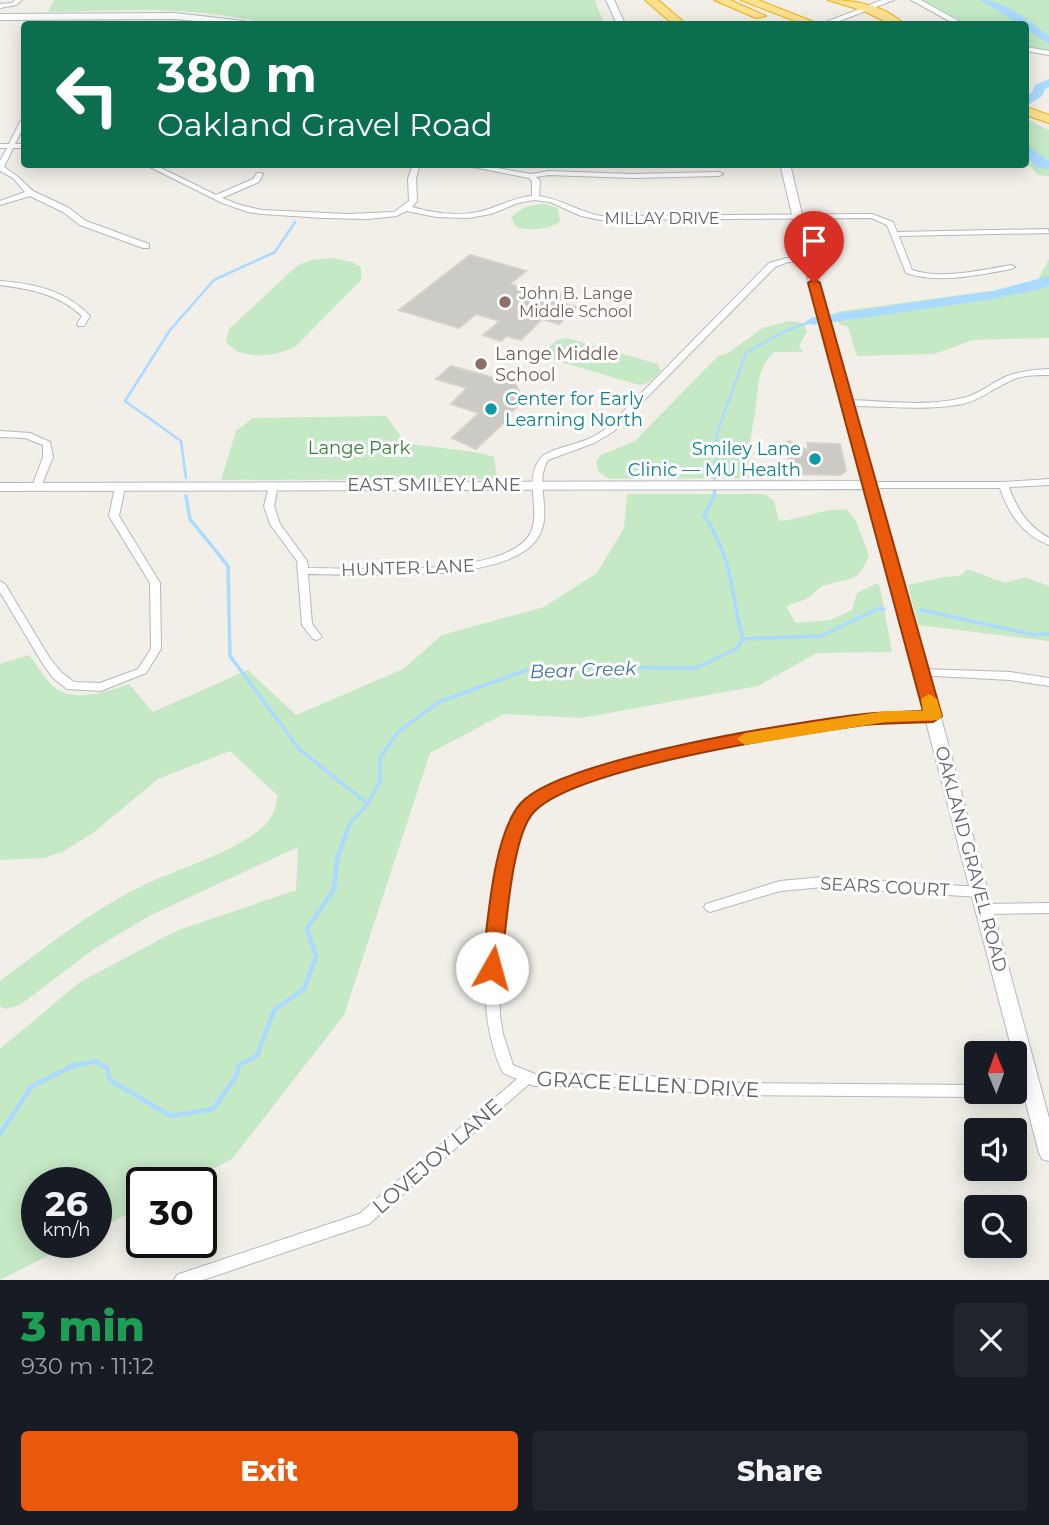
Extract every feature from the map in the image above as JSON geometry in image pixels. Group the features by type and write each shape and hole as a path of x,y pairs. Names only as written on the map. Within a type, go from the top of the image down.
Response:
{"highway":[{"path":"651,0 676,21"},
{"path":"720,0 775,21"},
{"path":"747,0 805,21"},
{"path":"834,0 868,8 892,21"},
{"path":"1029,101 1048,111"},
{"path":"1029,112 1048,111"}],"main road":[{"path":"834,21 890,0"},
{"path":"0,17 148,15 203,21"}],"street":[{"path":"0,6 10,6 19,0"},
{"path":"610,0 620,21"},
{"path":"915,0 954,21"},
{"path":"1029,50 1049,53"},
{"path":"21,126 0,168 15,177 30,193 66,210 83,223 146,246"},
{"path":"0,146 21,146"},
{"path":"156,168 218,197 268,214 394,215 413,201 412,179 416,168"},
{"path":"484,168 531,176 549,173 632,176 719,174"},
{"name":"OAKLAND GRAVEL ROAD","path":"786,168 800,217 808,260 922,673 1049,1153"},
{"path":"218,197 256,180 259,174"},
{"path":"531,176 536,181 535,198"},
{"path":"0,204 30,193"},
{"name":"MILLAY DRIVE","path":"406,208 433,215 478,214 511,201 535,198 557,201 583,215 601,218 880,217 890,223 894,234"},
{"path":"1011,267 926,275 909,271 894,234 1048,232"},
{"path":"538,485 537,474 545,458 591,441 610,430 772,265 808,260"},
{"path":"0,283 55,293 77,306 86,316 81,324"},
{"path":"849,403 965,401 981,396 1007,379 1049,372"},
{"path":"0,434 24,433 47,444 48,457 37,486"},
{"path":"869,485 1004,485 1049,482"},
{"path":"273,485 270,506 275,524 302,561 307,625 317,637"},
{"name":"HUNTER LANE","path":"303,571 445,570 502,560 521,551 534,538 539,524 538,485"},
{"name":"EAST SMILEY LANE","path":"0,487 869,485"},
{"path":"1004,485 1014,515 1028,529 1049,542"},
{"path":"0,584 57,675 71,686 101,687 142,671 156,649 155,583 114,516 120,486"},
{"path":"922,673 1010,676 1049,682"},
{"name":"GRACE ELLEN DRIVE","path":"933,716 886,717 825,725 636,761 548,790 536,799 516,825 508,853 492,968 493,1011 501,1054 508,1069 527,1078 552,1081 640,1081 719,1089 964,1091"},
{"name":"SEARS COURT","path":"710,907 780,886 823,882 979,892"},
{"path":"983,909 1049,908"},
{"name":"LOVEJOY LANE","path":"182,1280 363,1219 527,1078"},
{"path":"1027,1090 1032,1090"}],"green space":[{"path":"54,0 595,0 603,21 254,21 186,11 48,12"},
{"path":"923,0 1049,0 1049,53 1029,50 1029,21 961,21"},
{"path":"1029,120 1049,130 1049,176 1038,175 1030,166"},
{"path":"544,204 558,208 560,221 539,229 516,227 511,217 526,207"},
{"path":"333,258 361,267 361,280 296,346 279,353 259,356 240,352 226,341 229,329 298,265 311,260"},
{"path":"1049,259 1049,338 973,340 934,354 857,356 848,327 839,324 835,312 1035,285"},
{"path":"789,321 803,323 807,331 799,346 803,352 774,352 761,373 750,445 750,478 610,479 599,472 596,462 601,455 635,441 718,356 728,353 763,328"},
{"path":"567,338 658,364 661,371 648,383 639,385 544,357 543,352 557,340"},
{"name":"Lange Park","path":"386,416 406,443 494,457 497,479 221,480 236,431 253,418"},
{"path":"627,494 765,494 774,501 779,521 829,510 847,510 855,519 869,555 865,565 856,576 823,586 808,598 786,607 796,623 831,620 852,610 857,593 877,583 892,652 817,653 758,686 581,718 504,714 430,753 344,1015 232,1159 217,1167 126,1167 126,1214 112,1222 112,1167 21,1167 21,1258 43,1258 0,1280 0,1049 80,982 176,931 296,890 298,847 151,915 94,949 20,1005 5,1009 0,1006 0,981 69,930 123,896 224,851 254,834 271,818 277,795 230,751 158,779 93,833 62,852 45,858 0,860 0,664 29,655 50,683 70,694 90,695 129,684 153,712 248,670 296,715 403,669 442,635 544,607 597,573 624,528"},
{"path":"967,569 1005,583 1025,577 1049,586 1049,641 918,625 908,585 960,576"}],"building":[{"name":"John B. Lange Middle School","path":"470,255 526,271 510,284 566,295 558,302 577,307 559,324 542,319 521,340 506,336 501,341 483,335 500,321 476,314 459,328 399,310"},
{"name":"Center for Early Learning North","path":"451,366 515,384 523,398 519,399 521,403 508,415 511,416 476,449 452,438 479,413 451,404 467,388 436,379"},
{"name":"Smiley Lane Clinic — MU Health","path":"789,441 809,451 807,443 840,444 846,471 840,475 793,474 783,444"}],"waterway":[{"name":"Bear Creek","path":"985,0 1021,21"},
{"name":"Bear Creek","path":"1029,27 1049,41"},
{"name":"Bear Creek","path":"1029,100 1038,93 1039,87 1049,83"},
{"name":"Bear Creek","path":"1029,151 1041,164 1049,165"},
{"path":"186,478 181,441 125,401 170,330 214,280 275,252 295,222"},
{"name":"Bear Creek","path":"813,321 993,295 1039,285 1049,280"},
{"name":"Bear Creek","path":"714,488 717,433 746,353 781,333 813,321"},
{"name":"Bear Creek","path":"715,486 714,497 704,515 726,562 743,639"},
{"path":"186,496 190,519 228,566 230,656 300,750 368,804"},
{"path":"743,639 821,636 877,609 884,609"},
{"path":"921,610 1035,635 1049,634"},
{"name":"Bear Creek","path":"368,804 380,781 380,758 398,732 439,702 527,670 597,667 696,668 736,649 743,639"},
{"name":"Bear Creek","path":"345,836 350,823 368,804"},
{"name":"Bear Creek","path":"0,1134 31,1087 72,1066 95,1061 107,1068 110,1080 171,1116 213,1109 236,1077 239,1065 257,1056 274,1010 304,989 316,957 307,928 334,890 337,859 346,834"}],"slow traffic":[{"path":"745,739 886,717 933,716 929,699"}],"place":[{"name":"John B. Lange Middle School","path":"505,302"},
{"name":"Lange Middle School","path":"481,364"},
{"name":"Center for Early Learning North","path":"491,409"},
{"name":"Smiley Lane Clinic — MU Health","path":"815,459"}],"route":[{"path":"492,968 508,853 516,825 526,808 548,790 636,761 722,744 866,719 933,716 814,283"}]}
